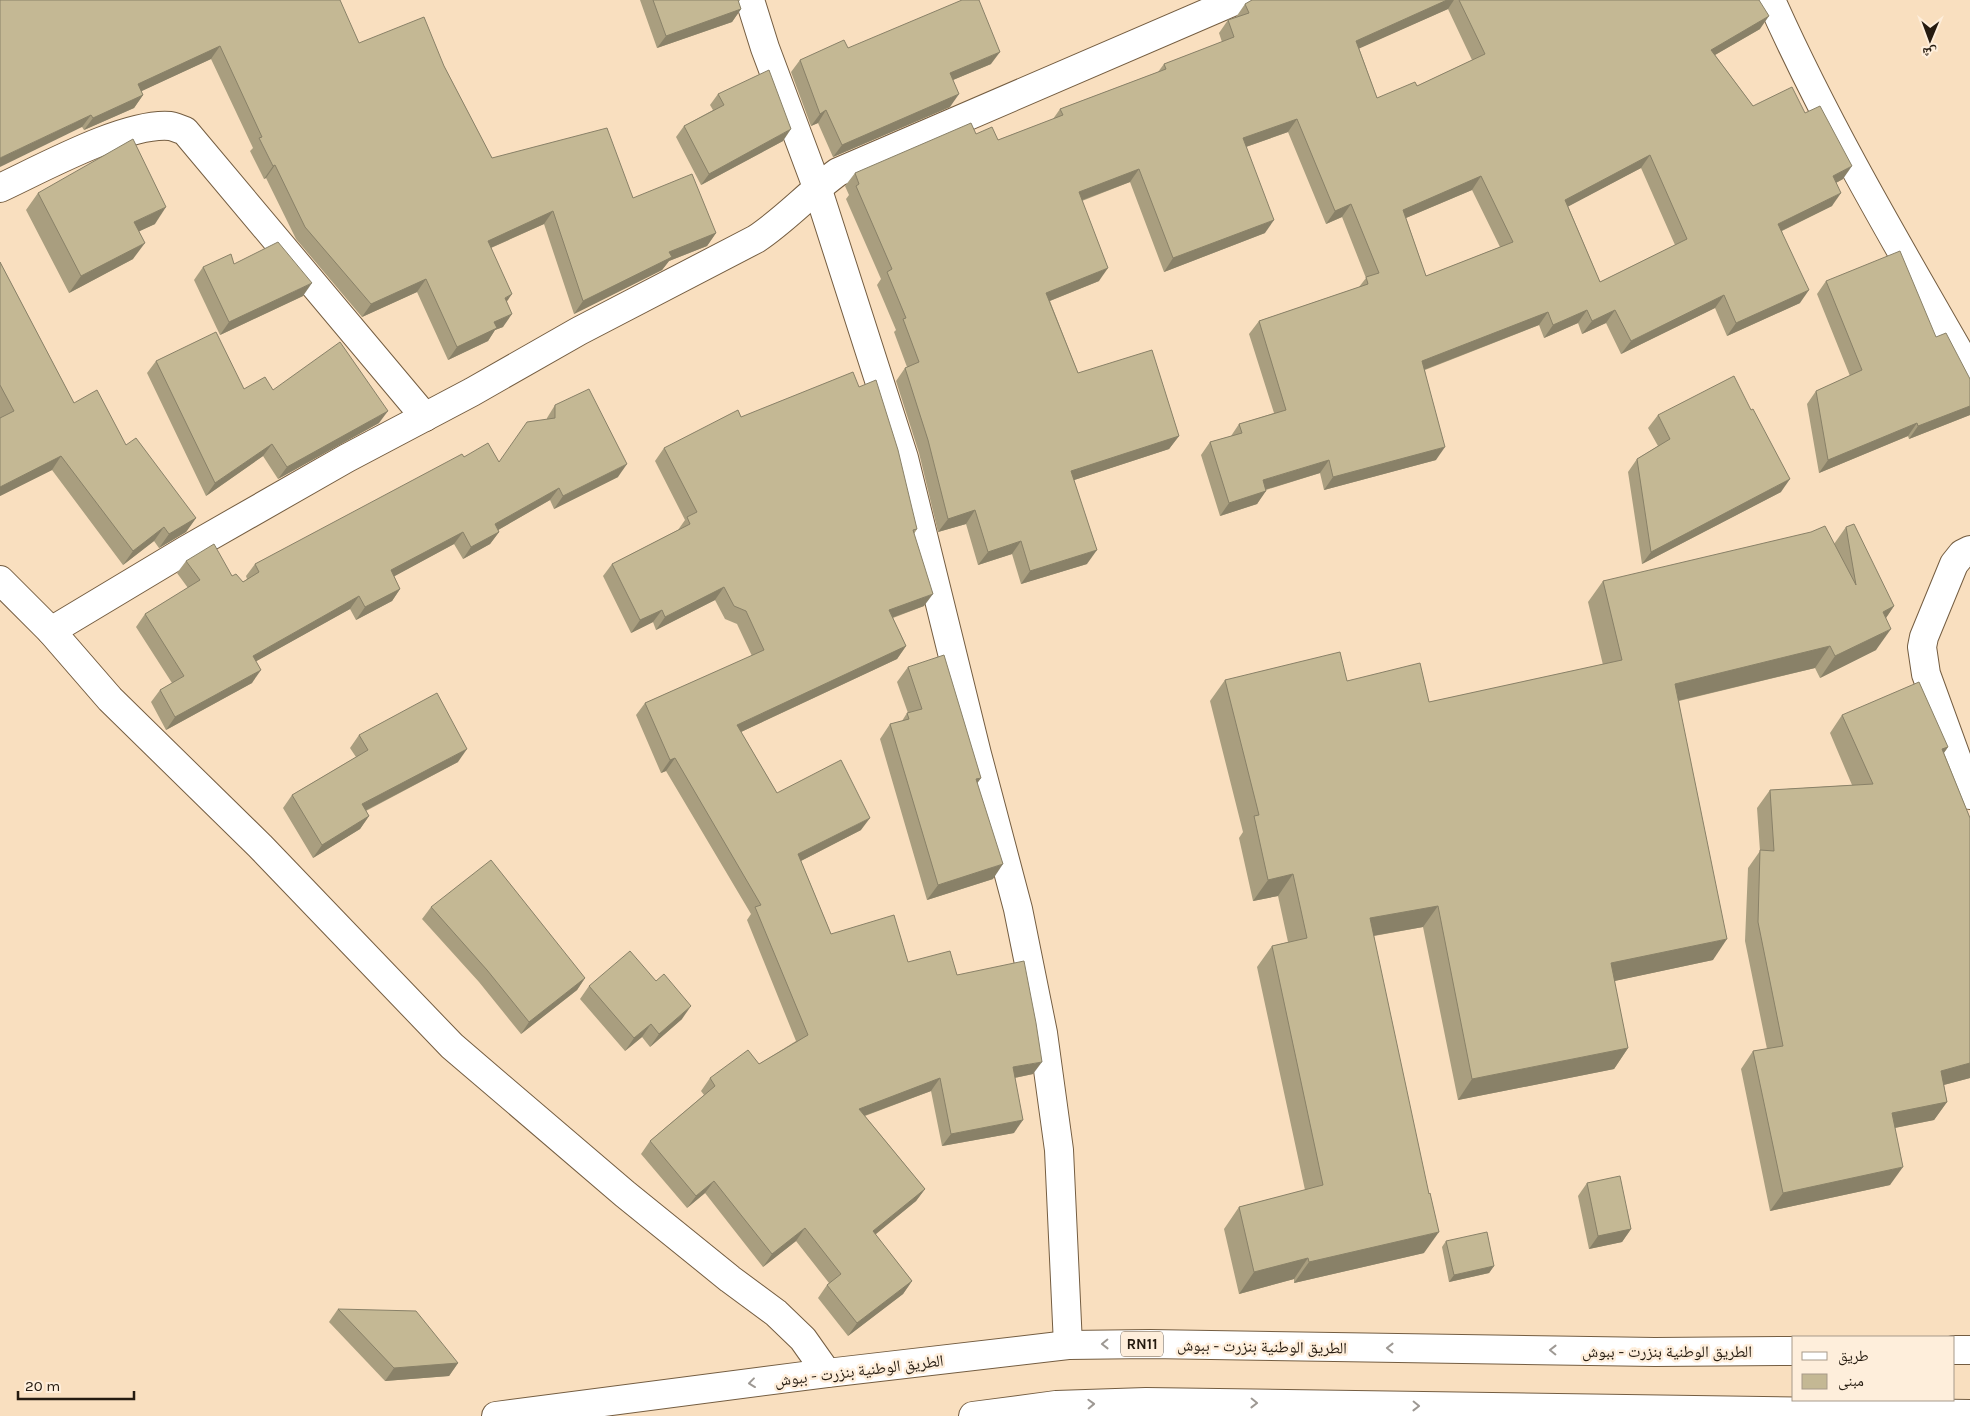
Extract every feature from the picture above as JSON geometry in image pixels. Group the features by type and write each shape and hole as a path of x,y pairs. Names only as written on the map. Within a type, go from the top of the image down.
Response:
{"street":[{"path":"750,0 765,48 817,187 904,458 977,754 1018,909 1043,1033 1059,1150 1068,1345"},
{"path":"51,631 194,545 347,458 579,331 756,239 779,223 817,187 838,172 1237,0"},
{"path":"1771,0 1784,30 1871,199 1970,371"},
{"path":"0,188 84,149 124,134 172,126 185,131 425,417"},
{"path":"1970,550 1962,554 1954,564 1924,637 1922,647 1926,674 1970,795"},
{"path":"0,580 51,631 110,699 260,846 452,1046 625,1194 730,1279 776,1313 803,1339 828,1373"},
{"name":"الطريق الوطنية بنزرت - ببوش","path":"496,1416 828,1373 1068,1345 1150,1344 1654,1352 1792,1351"},
{"path":"1955,1350 1970,1350"},
{"path":"973,1416 1057,1411 1146,1402 1970,1414"}],"building":[{"path":"0,0 340,0 359,43 424,17 444,66 492,158 607,128 633,198 692,174 716,233 669,252 672,257 583,301 553,211 488,241 512,294 505,298 512,314 494,322 497,328 457,347 426,279 371,304 305,227 275,165 273,166 259,138 262,137 220,46 138,84 143,95 93,118 91,115 0,158"},
{"path":"653,0 738,0 741,9 666,36"},
{"path":"962,0 979,0 1000,52 950,73 959,94 842,145 826,110 820,114 800,60 844,40 848,48"},
{"path":"1252,0 1447,0 1356,41 1377,98 1415,82 1417,86 1485,54 1459,0 1759,0 1769,16 1711,50 1753,106 1792,87 1805,113 1820,106 1852,166 1833,176 1841,193 1778,224 1809,290 1736,323 1724,295 1631,341 1615,310 1592,321 1587,310 1553,325 1548,312 1422,361 1445,447 1333,477 1329,460 1263,480 1266,491 1229,503 1210,442 1242,433 1239,424 1286,410 1259,321 1368,284 1366,277 1379,273 1351,204 1335,211 1297,119 1243,138 1274,220 1173,258 1139,169 1079,192 1108,268 1046,293 1078,373 1152,350 1179,436 1071,471 1097,550 1030,571 1021,541 988,552 975,510 948,519 928,440 905,368 919,362 903,319 906,318 887,272 892,269 856,186 859,184 855,173 971,123 976,134 992,127 998,140 1063,115 1060,109 1166,69 1164,64 1234,37 1228,20 1249,13 1245,4","holes":["1650,155 1687,239 1600,282 1565,200","1481,176 1513,242 1426,276 1403,210"]},
{"path":"769,70 791,129 709,174 684,126 724,105 718,94"},
{"path":"133,139 166,207 134,222 145,243 81,276 38,193"},
{"path":"278,242 312,283 229,322 203,267 231,254 234,264"},
{"path":"1900,251 1936,337 1946,333 1970,379 1970,406 1918,426 1917,423 1828,460 1816,391 1862,370 1826,281"},
{"path":"0,262 74,403 97,390 126,445 136,438 196,518 169,534 164,527 133,551 61,456 0,487 0,418 14,411 0,385"},
{"path":"216,332 244,389 265,377 273,390 340,342 388,411 287,467 272,444 215,483 156,361"},
{"path":"853,372 859,387 876,380 898,450 917,529 913,530 933,594 889,610 906,646 737,725 777,793 841,760 870,818 798,854 831,934 894,915 908,962 950,951 957,975 1024,961 1042,1062 1013,1067 1023,1120 951,1134 940,1078 859,1109 925,1189 873,1231 912,1281 857,1323 827,1285 841,1274 805,1228 772,1254 714,1181 696,1196 650,1141 715,1086 710,1078 748,1050 759,1064 808,1035 755,907 761,905 675,758 670,760 645,703 764,650 746,611 734,606 724,587 665,617 662,610 640,620 612,564 690,524 687,517 697,512 664,448 738,410 741,417"},
{"path":"1734,376 1790,479 1651,552 1637,459 1670,439 1658,415"},
{"path":"589,389 627,464 563,496 559,488 495,524 499,532 471,547 463,532 391,570 400,589 365,607 359,596 253,656 261,670 175,717 160,690 184,676 145,614 200,580 186,561 214,544 232,576 236,574 243,582 259,572 255,564 462,454 464,457 488,443 499,462 527,422 555,418 555,405"},
{"path":"1854,524 1894,606 1883,612 1891,629 1835,656 1830,646 1675,684 1727,939 1611,963 1628,1048 1472,1079 1438,906 1370,918 1429,1194 1439,1232 1309,1262 1308,1258 1254,1272 1239,1207 1323,1185 1272,946 1307,938 1293,874 1268,880 1254,816 1259,815 1225,680 1340,652 1347,681 1420,663 1429,702 1622,660 1603,581 1811,532 1825,526 1856,585 1846,527"},
{"path":"944,655 981,778 976,779 1003,864 938,885 890,724 909,719 907,713 922,709 908,667"},
{"path":"1919,682 1948,747 1942,749 1970,818 1970,1063 1941,1071 1947,1102 1892,1113 1903,1167 1783,1193 1753,1051 1783,1046 1758,922 1760,850 1774,851 1770,790 1873,784 1842,715"},
{"path":"437,693 467,749 362,804 369,816 322,845 292,795 368,750 359,735"},
{"path":"491,860 585,978 529,1022 487,970 431,907"},
{"path":"630,951 656,981 664,974 691,1006 659,1034 651,1024 634,1038 589,986"},
{"path":"1620,1176 1631,1229 1598,1236 1587,1183"},
{"path":"1487,1232 1494,1266 1454,1275 1446,1241"},
{"path":"338,1309 416,1311 458,1363 394,1368"}]}
